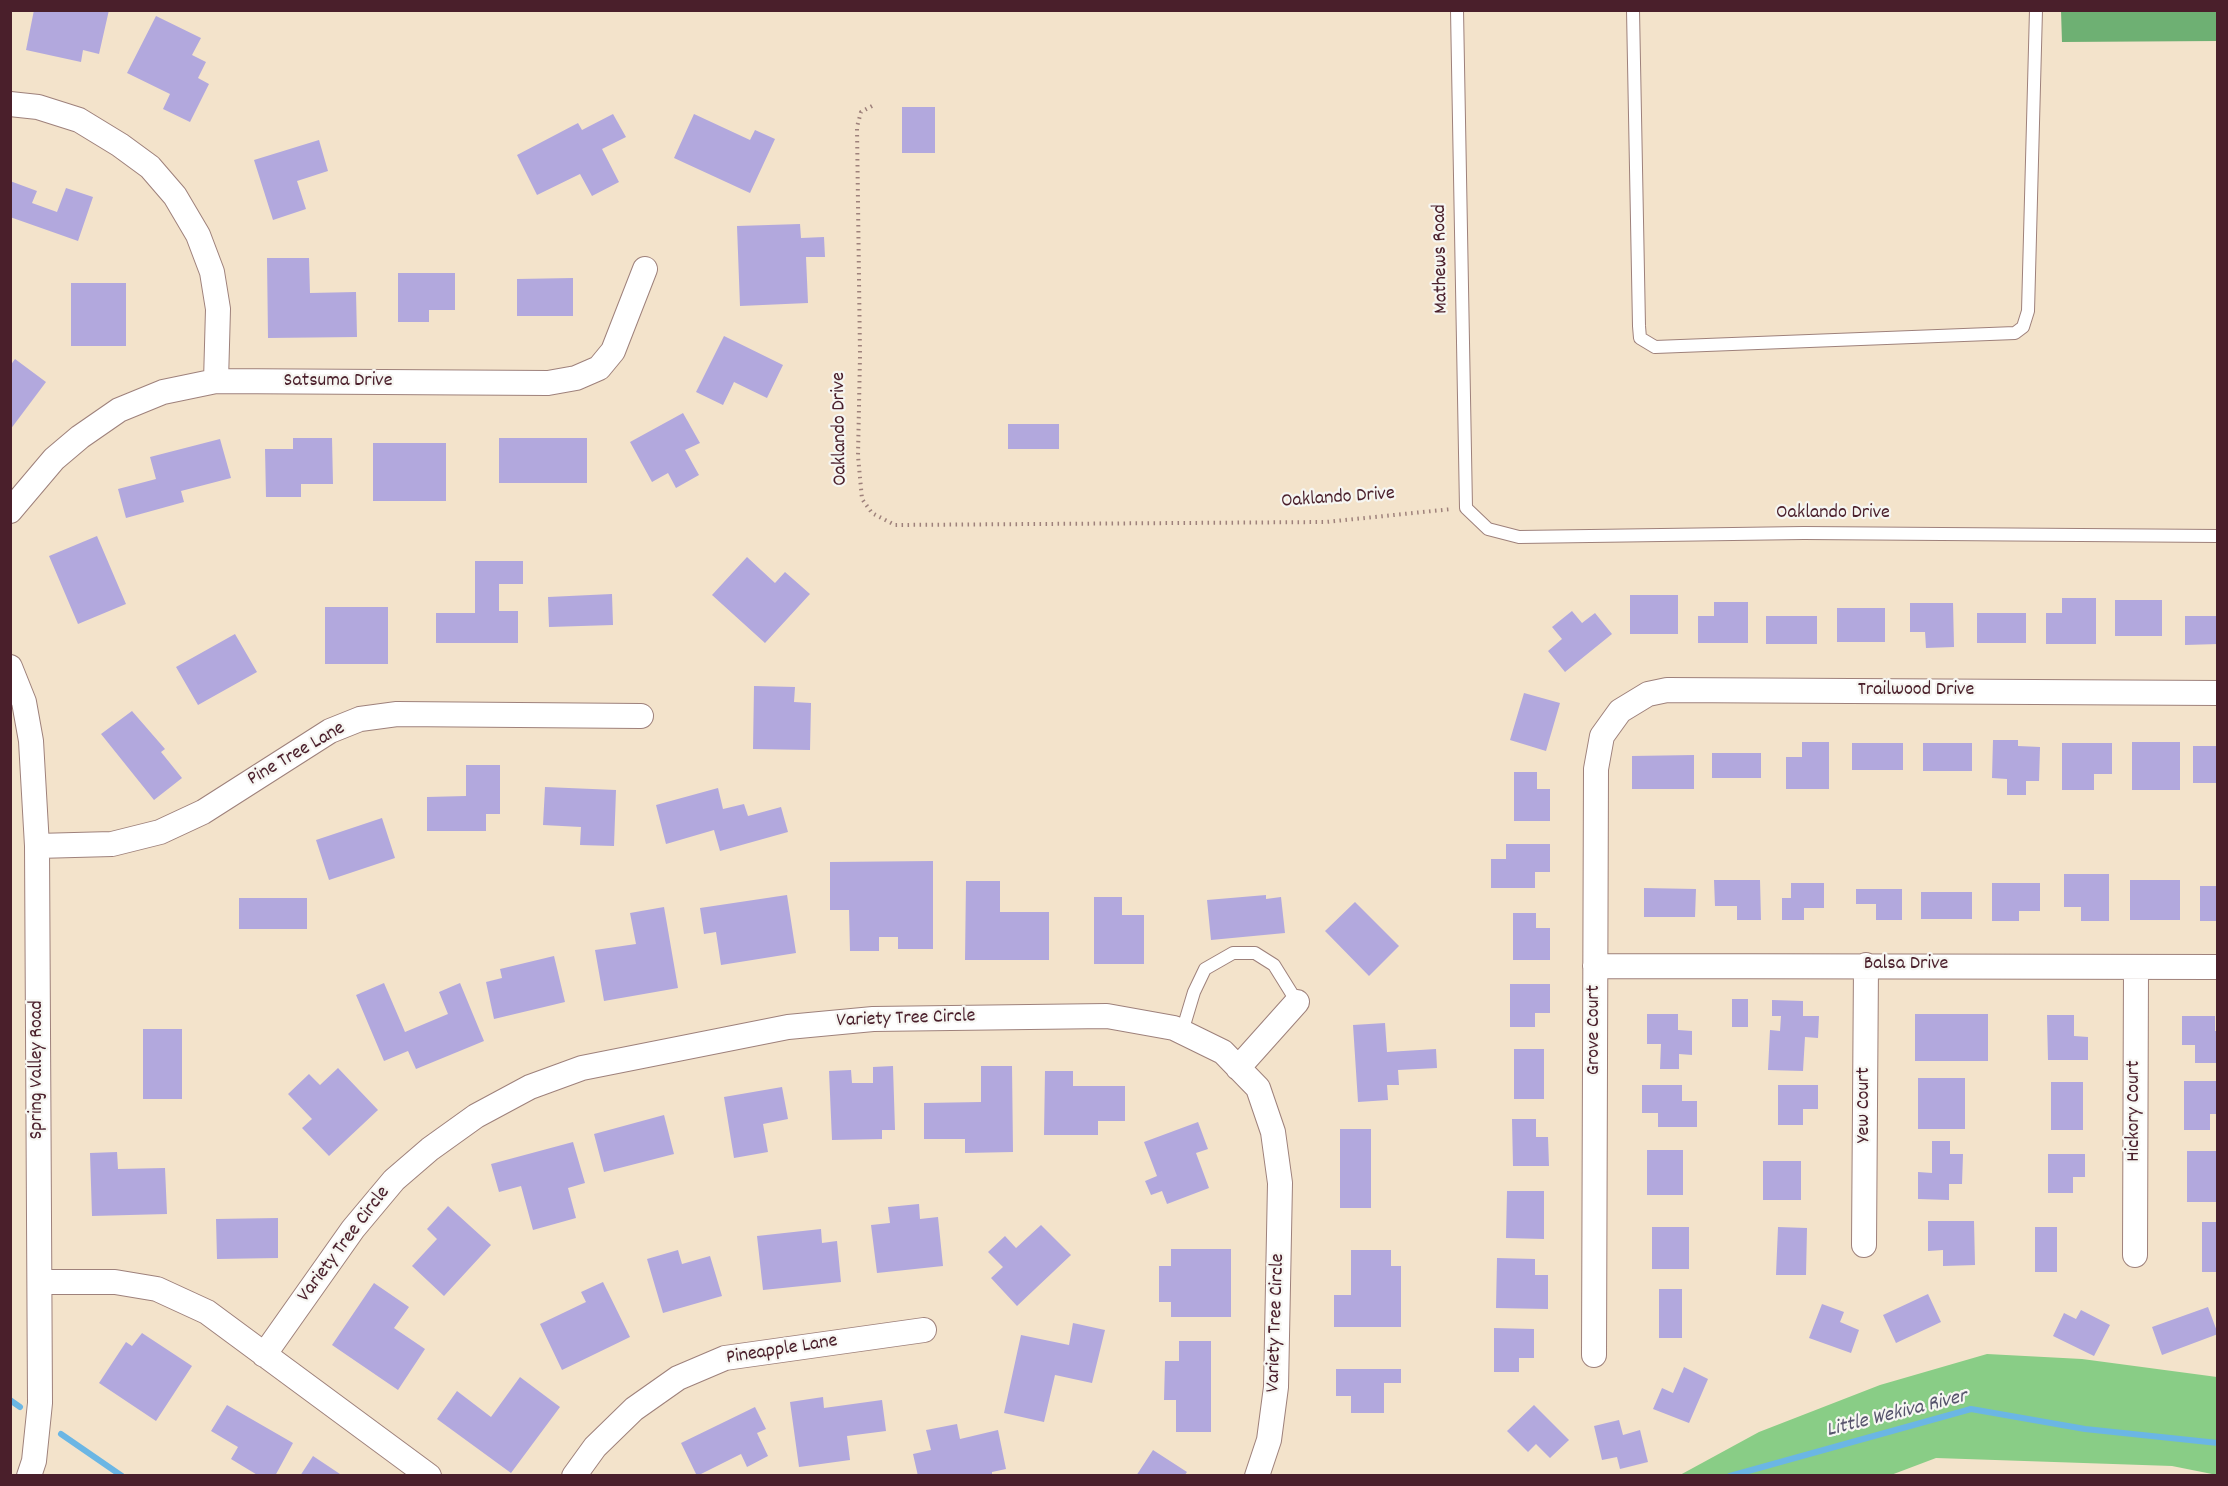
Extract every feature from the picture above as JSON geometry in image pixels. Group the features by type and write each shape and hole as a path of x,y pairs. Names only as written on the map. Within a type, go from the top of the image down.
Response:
{"street":[{"path":"10,104 38,107 79,120 150,167 175,196 198,235 212,272 218,309 216,381"},
{"name":"Satsuma Drive","path":"10,512 54,459 80,437 119,410 163,392 216,381 548,383 576,378 599,368 613,351 645,269"},
{"name":"Spring Valley Road","path":"10,668 24,702 31,741 37,846 40,1403 34,1461 29,1476"},
{"name":"Trailwood Drive","path":"1620,711 1648,694 1667,690 2217,693"},
{"name":"Grove Court","path":"1594,1356 1596,770 1602,736 1620,711"},
{"name":"Pine Tree Lane","path":"37,846 112,844 160,832 203,812 330,731 360,719 397,714 641,716"},
{"name":"Yew Court","path":"1864,1245 1866,965"},
{"name":"Balsa Drive","path":"1595,966 2217,967"},
{"name":"Hickory Court","path":"2135,1255 2136,967"},
{"path":"1238,1068 1297,1002"},
{"name":"Variety Tree Circle","path":"264,1355 353,1229 394,1180 430,1149 476,1116 530,1088 582,1068 788,1027 873,1019 1107,1016 1174,1028 1222,1052 1258,1088 1273,1132 1280,1183 1276,1387 1269,1440 1257,1476"},
{"path":"39,1282 116,1282 157,1289 207,1312 429,1476"},
{"name":"Pineapple Lane","path":"574,1476 595,1447 634,1409 678,1378 725,1358 924,1330"}],"lane":[{"name":"Mathews Road","path":"1457,10 1466,507"},
{"path":"1633,10 1639,326 1640,338 1646,344 1655,346 2015,333 2023,327 2028,311 2036,10"},
{"name":"Oaklando Drive","path":"1466,507 1488,529 1518,537 1804,533 2217,536"},
{"path":"1182,1032 1194,992 1205,969 1233,953 1255,953 1274,965 1297,1002"}],"path":[{"name":"Oaklando Drive","path":"872,106 861,112 856,128 860,355 858,456 862,499 872,513 895,525 1302,523 1466,507"}],"green space":[{"path":"2061,11 2217,11 2217,41 2062,42"},
{"path":"1987,1354 2082,1359 2217,1377 2217,1475 2172,1466 1936,1458 1891,1475 1680,1475 1759,1432 1880,1385"}],"building":[{"path":"34,10 109,10 99,54 83,50 81,62 26,50"},
{"path":"156,16 201,38 192,55 206,62 198,78 209,84 190,122 163,109 170,94 127,73"},
{"path":"902,107 935,107 935,153 902,153"},
{"path":"613,114 626,137 602,149 619,182 592,196 580,174 537,195 517,155 578,123 582,130"},
{"path":"694,114 750,140 755,130 775,139 750,193 674,158"},
{"path":"319,140 328,171 297,181 306,209 273,220 254,160"},
{"path":"10,181 37,191 32,203 57,212 66,188 93,197 78,241 10,217"},
{"path":"800,224 801,238 824,237 825,257 806,257 808,303 740,306 737,226"},
{"path":"267,258 309,258 310,293 356,292 357,337 268,338"},
{"path":"398,273 455,273 455,310 429,310 429,322 398,322"},
{"path":"573,278 573,316 517,316 517,279"},
{"path":"71,283 126,283 126,346 71,346"},
{"path":"724,336 783,365 767,398 734,382 723,405 696,392"},
{"path":"15,359 46,382 10,430 10,366"},
{"path":"683,413 700,443 685,450 699,475 676,488 668,473 652,482 630,442"},
{"path":"1008,424 1059,424 1059,449 1008,449"},
{"path":"293,438 332,438 333,484 301,484 301,497 266,497 265,449 293,449"},
{"path":"499,438 587,438 587,483 499,483"},
{"path":"220,439 231,478 181,491 184,502 126,518 118,489 156,479 150,457"},
{"path":"373,443 446,443 446,501 373,501"},
{"path":"97,536 126,604 78,624 49,556"},
{"path":"747,557 775,583 785,572 810,594 765,643 712,595"},
{"path":"475,561 523,561 523,584 499,584 499,611 518,611 518,643 436,643 436,613 475,613"},
{"path":"612,594 613,625 549,627 548,597"},
{"path":"1630,595 1678,595 1678,634 1630,634"},
{"path":"2062,598 2096,598 2096,644 2046,644 2046,613 2062,613"},
{"path":"2115,600 2162,600 2162,636 2115,636"},
{"path":"1714,602 1748,602 1748,643 1698,643 1698,616 1714,616"},
{"path":"1910,603 1953,603 1954,647 1926,648 1925,632 1910,632"},
{"path":"325,607 388,607 388,664 325,664"},
{"path":"1837,608 1885,608 1885,642 1837,642"},
{"path":"1572,611 1582,623 1595,613 1612,634 1565,672 1548,651 1562,639 1552,627"},
{"path":"1977,613 2026,613 2026,643 1977,643"},
{"path":"1766,616 1817,616 1817,644 1766,644"},
{"path":"2185,616 2218,616 2218,644 2185,645"},
{"path":"235,634 257,672 198,705 176,667"},
{"path":"754,686 795,687 794,702 811,703 810,750 753,749"},
{"path":"1524,693 1560,703 1546,751 1510,740"},
{"path":"132,711 165,749 161,752 182,778 154,800 101,734"},
{"path":"1993,740 2018,740 2018,746 2040,747 2039,781 2026,781 2026,795 2007,795 2007,779 1992,778"},
{"path":"1802,742 1829,742 1829,789 1786,789 1786,757 1802,757"},
{"path":"2132,742 2180,742 2180,790 2132,790"},
{"path":"1852,743 1903,743 1903,770 1852,770"},
{"path":"1923,743 1972,743 1972,771 1923,771"},
{"path":"2062,743 2112,743 2112,774 2094,774 2094,790 2062,790"},
{"path":"2193,746 2218,746 2218,783 2193,783"},
{"path":"1712,753 1761,753 1761,778 1712,778"},
{"path":"1694,755 1694,789 1632,789 1632,756"},
{"path":"466,765 500,765 500,814 486,814 486,831 427,831 427,797 466,796"},
{"path":"1514,772 1537,772 1537,789 1550,789 1550,821 1514,821"},
{"path":"545,787 616,790 614,846 580,845 581,827 543,825"},
{"path":"718,788 723,809 744,804 748,816 781,807 788,832 720,851 714,830 666,844 656,805"},
{"path":"382,818 395,858 329,880 316,840"},
{"path":"1506,844 1550,844 1550,872 1535,872 1535,888 1491,888 1491,859 1506,859"},
{"path":"933,861 933,949 898,949 898,937 879,937 879,951 850,951 849,910 830,910 830,862"},
{"path":"2064,874 2109,874 2109,921 2081,921 2081,907 2064,907"},
{"path":"1714,880 1760,880 1761,920 1737,920 1737,906 1715,906"},
{"path":"2130,880 2180,880 2180,920 2130,920"},
{"path":"966,881 1000,881 1000,912 1049,912 1049,960 965,960"},
{"path":"1791,883 1824,883 1824,908 1804,908 1804,920 1782,920 1782,898 1791,898"},
{"path":"1992,883 2040,883 2040,911 2019,911 2019,921 1992,921"},
{"path":"2200,886 2218,886 2218,921 2200,921"},
{"path":"1644,888 1696,889 1695,917 1644,917"},
{"path":"1856,889 1902,889 1902,920 1876,920 1876,904 1856,904"},
{"path":"1921,892 1972,892 1972,919 1921,919"},
{"path":"787,895 796,953 721,965 716,932 704,934 700,908"},
{"path":"1266,895 1266,899 1281,897 1285,933 1211,940 1207,900"},
{"path":"1094,897 1122,897 1122,915 1144,915 1144,964 1094,964"},
{"path":"239,898 307,898 307,929 239,929"},
{"path":"1355,902 1399,946 1369,976 1325,931"},
{"path":"664,907 678,988 604,1001 595,950 636,944 630,913"},
{"path":"1513,913 1536,913 1536,928 1550,928 1550,960 1513,960"},
{"path":"554,956 565,1002 494,1019 486,982 502,978 500,969"},
{"path":"384,983 405,1032 448,1014 439,992 460,983 484,1041 416,1069 408,1051 384,1061 356,995"},
{"path":"1510,984 1550,984 1550,1013 1535,1013 1535,1027 1510,1027"},
{"path":"1732,999 1748,999 1748,1027 1732,1027"},
{"path":"1772,1000 1803,1001 1803,1016 1819,1016 1818,1038 1805,1037 1803,1071 1768,1070 1770,1030 1780,1031 1781,1016 1772,1016"},
{"path":"1647,1014 1678,1014 1678,1030 1692,1031 1692,1055 1679,1054 1679,1069 1660,1069 1661,1044 1647,1044"},
{"path":"1915,1014 1988,1014 1988,1061 1915,1061"},
{"path":"2047,1015 2074,1015 2074,1036 2088,1037 2088,1060 2048,1060"},
{"path":"2182,1016 2215,1016 2215,1031 2218,1031 2218,1063 2195,1063 2195,1045 2182,1045"},
{"path":"1385,1023 1387,1052 1436,1049 1437,1068 1398,1070 1399,1085 1387,1085 1388,1100 1358,1102 1353,1025"},
{"path":"143,1029 182,1029 182,1099 143,1099"},
{"path":"1514,1049 1544,1049 1544,1099 1514,1099"},
{"path":"893,1066 895,1130 882,1130 882,1139 832,1140 829,1071 851,1070 852,1083 873,1083 873,1067"},
{"path":"981,1066 1012,1066 1013,1152 965,1153 965,1139 924,1139 924,1103 981,1102"},
{"path":"338,1068 378,1110 329,1156 302,1128 312,1119 288,1094 309,1074 320,1085"},
{"path":"1045,1071 1073,1071 1073,1086 1125,1086 1125,1121 1098,1121 1098,1135 1044,1135"},
{"path":"1918,1078 1965,1078 1965,1129 1918,1129"},
{"path":"2184,1081 2218,1081 2218,1114 2210,1114 2210,1130 2184,1130"},
{"path":"2051,1082 2083,1082 2083,1130 2051,1130"},
{"path":"1642,1085 1682,1085 1682,1101 1697,1101 1697,1127 1658,1127 1658,1113 1642,1113"},
{"path":"1778,1085 1818,1085 1818,1109 1803,1109 1803,1125 1778,1125"},
{"path":"782,1087 788,1119 763,1124 768,1152 734,1158 724,1097"},
{"path":"664,1115 674,1154 604,1172 594,1134"},
{"path":"1512,1119 1536,1119 1536,1137 1548,1137 1549,1166 1513,1166"},
{"path":"1198,1122 1208,1149 1196,1153 1209,1188 1167,1204 1162,1191 1151,1195 1145,1181 1157,1176 1144,1142"},
{"path":"1340,1129 1371,1129 1371,1208 1340,1208"},
{"path":"1932,1141 1950,1141 1950,1154 1963,1154 1962,1184 1949,1184 1949,1200 1918,1199 1918,1172 1932,1173"},
{"path":"573,1142 585,1183 568,1188 576,1218 533,1230 521,1186 499,1192 491,1164"},
{"path":"1647,1150 1683,1150 1683,1195 1647,1195"},
{"path":"2187,1151 2218,1151 2218,1202 2187,1202"},
{"path":"117,1152 118,1169 165,1168 167,1214 92,1216 90,1153"},
{"path":"2048,1154 2085,1154 2085,1177 2073,1177 2073,1193 2048,1193"},
{"path":"1763,1161 1801,1161 1801,1200 1763,1200"},
{"path":"1507,1191 1544,1191 1544,1239 1506,1238"},
{"path":"919,1204 920,1219 938,1217 943,1266 877,1273 871,1225 890,1223 888,1207"},
{"path":"448,1206 491,1245 444,1296 412,1266 437,1239 427,1229"},
{"path":"278,1218 278,1258 217,1259 216,1219"},
{"path":"1928,1221 1974,1221 1975,1265 1943,1266 1943,1250 1928,1251"},
{"path":"2202,1222 2218,1222 2218,1272 2202,1272"},
{"path":"1041,1225 1071,1255 1017,1306 991,1278 1003,1267 988,1252 1005,1236 1016,1248"},
{"path":"1652,1227 1689,1227 1689,1269 1652,1269"},
{"path":"1778,1227 1807,1228 1806,1275 1776,1275"},
{"path":"2035,1227 2057,1227 2057,1272 2035,1272"},
{"path":"821,1229 822,1243 837,1241 841,1282 763,1290 757,1236"},
{"path":"1171,1249 1231,1249 1231,1317 1171,1317 1171,1302 1159,1302 1159,1266 1171,1266"},
{"path":"678,1250 682,1264 710,1256 722,1296 663,1313 647,1259"},
{"path":"1351,1250 1391,1250 1391,1266 1401,1266 1401,1327 1334,1327 1334,1295 1351,1295"},
{"path":"1497,1258 1535,1259 1535,1275 1548,1275 1548,1309 1496,1308"},
{"path":"603,1282 630,1337 562,1370 540,1324 586,1302 581,1292"},
{"path":"374,1283 409,1307 394,1328 425,1349 398,1390 332,1345"},
{"path":"1659,1289 1682,1289 1682,1338 1659,1338"},
{"path":"1928,1294 1941,1322 1896,1343 1883,1315"},
{"path":"1822,1304 1844,1312 1840,1322 1859,1330 1851,1353 1809,1338"},
{"path":"2208,1307 2218,1334 2162,1355 2152,1327"},
{"path":"2081,1310 2110,1325 2094,1356 2053,1336 2064,1313 2076,1319"},
{"path":"1073,1323 1105,1330 1092,1383 1055,1375 1044,1422 1004,1413 1021,1335 1069,1345"},
{"path":"1494,1328 1534,1329 1534,1358 1519,1358 1519,1372 1494,1372"},
{"path":"142,1333 192,1366 156,1421 99,1383 126,1342 132,1346"},
{"path":"1179,1341 1211,1341 1211,1432 1176,1432 1176,1400 1164,1400 1165,1361 1179,1361"},
{"path":"1684,1367 1708,1379 1689,1423 1653,1409 1662,1388 1673,1393"},
{"path":"1336,1369 1401,1369 1401,1383 1384,1383 1384,1413 1351,1413 1351,1396 1336,1396"},
{"path":"520,1377 560,1407 511,1473 437,1419 457,1391 491,1417"},
{"path":"823,1397 824,1408 882,1400 886,1431 847,1436 850,1460 799,1467 790,1402"},
{"path":"227,1405 293,1443 275,1476 259,1476 231,1459 238,1447 211,1431"},
{"path":"1534,1405 1569,1440 1550,1458 1536,1444 1528,1452 1507,1431"},
{"path":"755,1407 766,1429 757,1433 768,1456 747,1467 741,1454 697,1476 681,1443"},
{"path":"1619,1420 1623,1435 1640,1430 1648,1462 1620,1469 1617,1457 1602,1460 1594,1426"},
{"path":"957,1424 960,1439 998,1430 1006,1469 992,1472 992,1476 918,1476 913,1454 931,1450 926,1430"},
{"path":"1153,1450 1187,1472 1184,1476 1136,1476"},
{"path":"313,1456 343,1476 300,1476"}],"waterway":[{"path":"10,1400 20,1407"},
{"name":"Little Wekiva River","path":"1730,1476 1971,1409 2085,1429 2218,1443"},
{"path":"61,1434 122,1476"}]}
